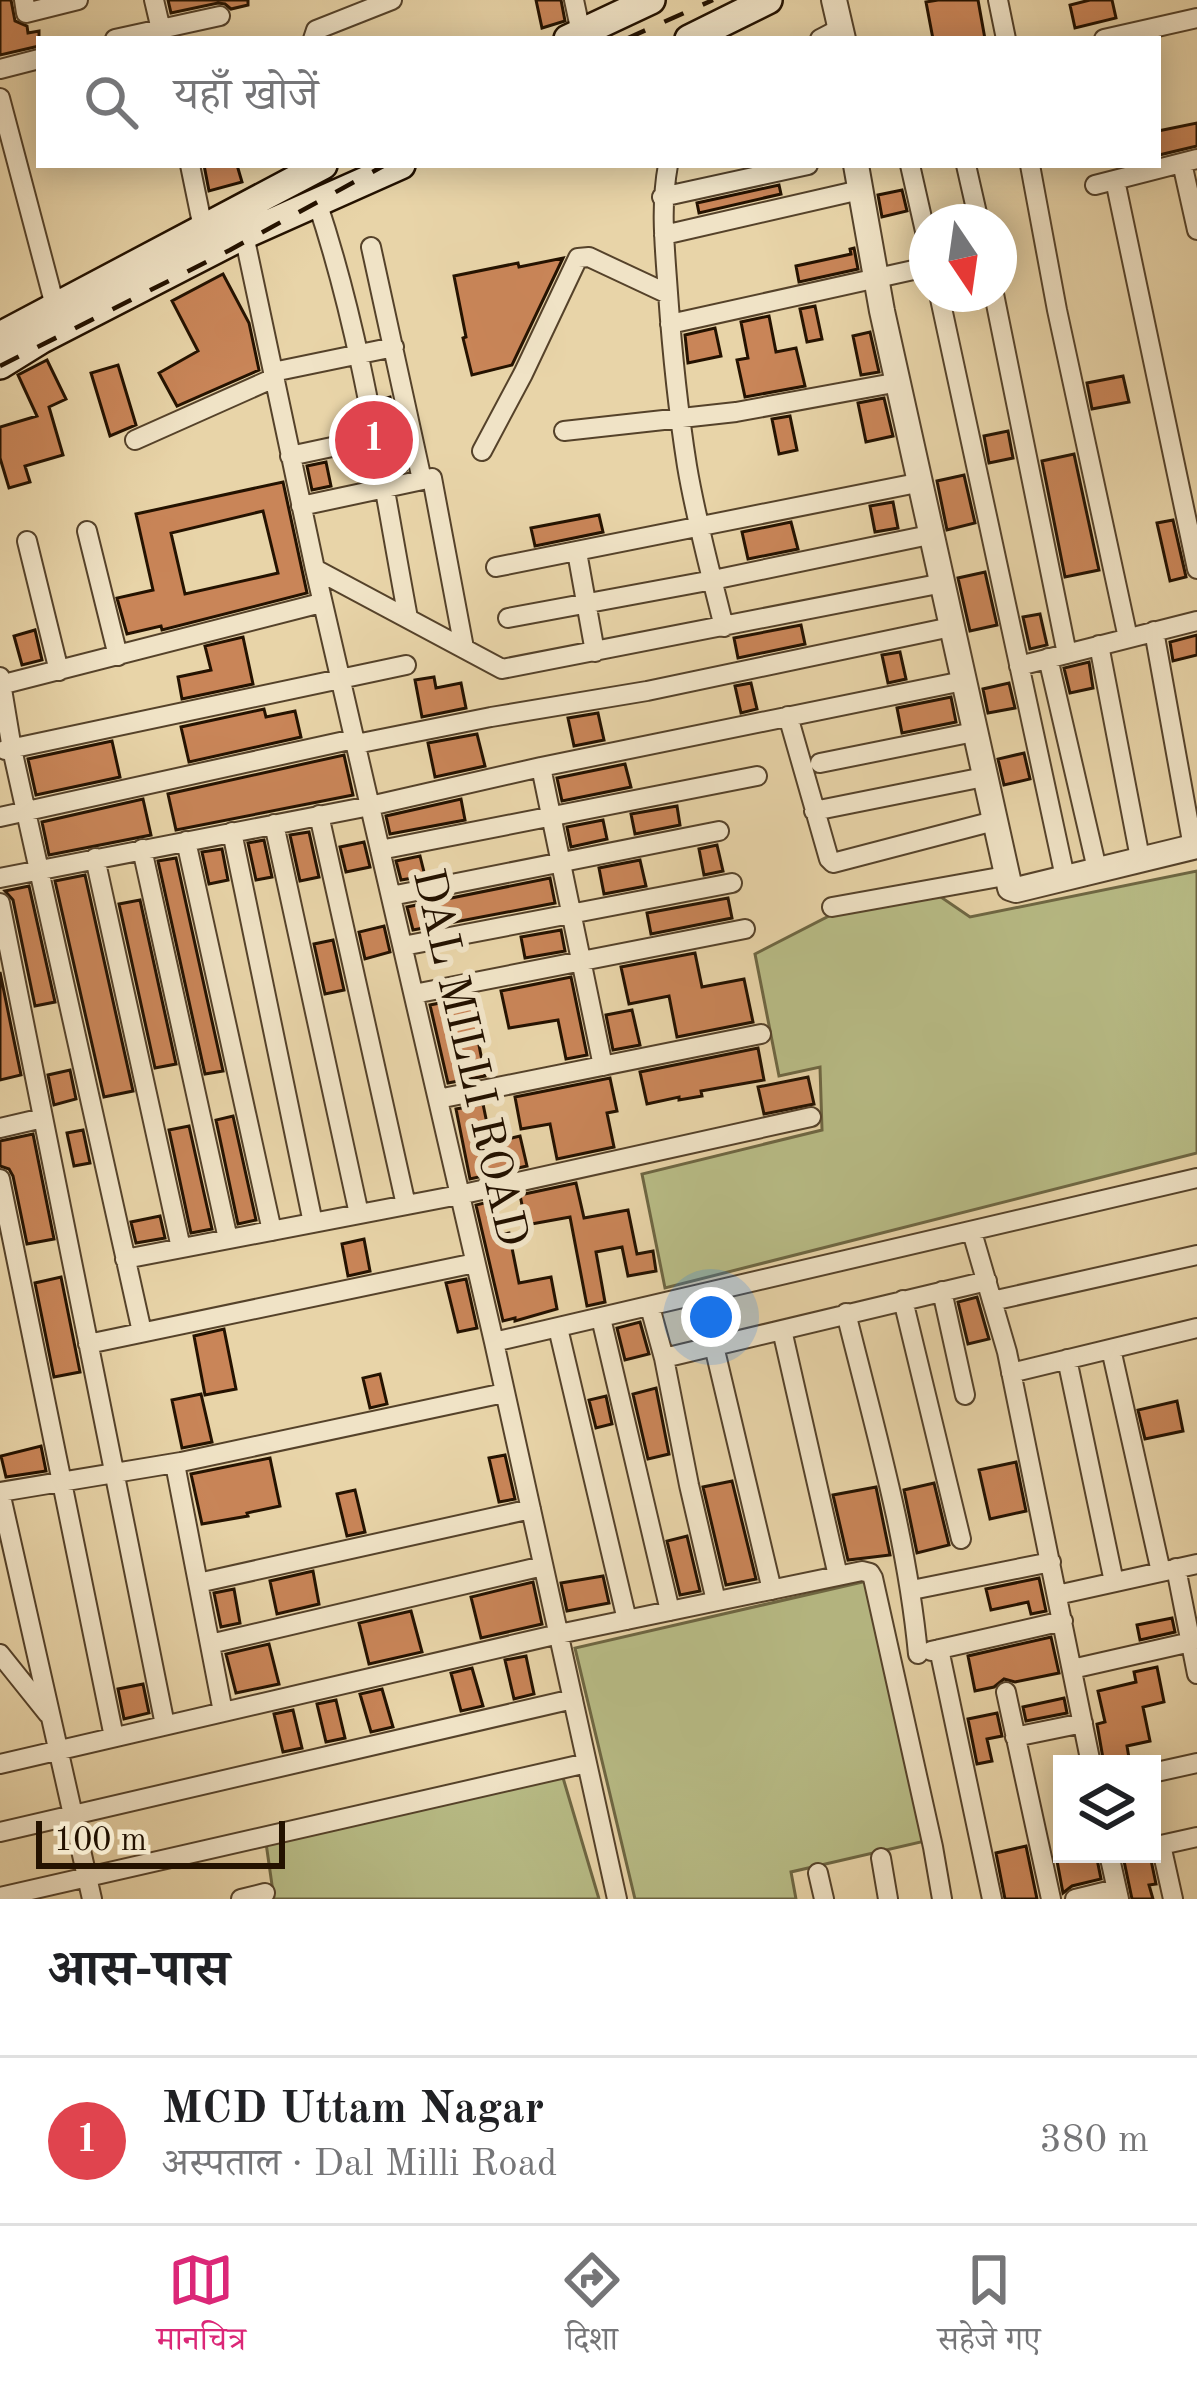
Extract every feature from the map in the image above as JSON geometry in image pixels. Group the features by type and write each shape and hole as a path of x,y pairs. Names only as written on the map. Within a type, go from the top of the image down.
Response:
{"main road":[{"path":"574,36 651,0"},
{"path":"700,36 769,0"},
{"path":"0,364 61,316 203,228 317,168"},
{"path":"0,337 61,316 394,168"}],"street":[{"path":"24,0 26,13 78,0"},
{"path":"154,0 162,33 220,16"},
{"path":"574,0 574,36"},
{"path":"834,0 834,35"},
{"path":"998,0 1005,36"},
{"path":"314,36 316,30 380,2"},
{"path":"1117,36 1197,18"},
{"path":"0,70 36,60"},
{"path":"0,98 61,316"},
{"path":"1197,230 1190,161 1105,183 1176,465 1197,569"},
{"path":"191,168 203,228"},
{"path":"667,168 662,197 664,235 681,420 724,627"},
{"path":"662,197 794,168"},
{"path":"911,168 919,204"},
{"path":"967,168 975,204"},
{"path":"1031,168 1128,638"},
{"path":"664,235 858,177 898,382 1010,888 1195,846 1154,631"},
{"path":"317,202 337,262 408,618"},
{"name":"DAL MILLI ROAD","path":"244,235 315,569 617,1899"},
{"path":"371,247 422,480"},
{"path":"482,451 578,258 589,257 668,294"},
{"path":"670,324 909,271"},
{"path":"943,312 1065,877"},
{"path":"997,312 1097,868"},
{"path":"135,440 273,375 394,347"},
{"path":"564,431 681,420 898,382"},
{"path":"290,456 374,438"},
{"path":"1176,465 1197,460"},
{"path":"301,506 432,478 464,648"},
{"path":"496,567 922,482"},
{"path":"87,531 118,656"},
{"path":"508,617 934,534"},
{"path":"27,541 59,670"},
{"path":"577,552 595,652"},
{"path":"315,569 502,669 943,583"},
{"path":"142,1332 27,812 6,750 3,683 317,604"},
{"path":"1019,666 1197,622"},
{"path":"0,817 355,742 647,691 951,627"},
{"path":"1099,645 1141,859"},
{"path":"6,750 406,665"},
{"path":"0,878 370,806 541,766 963,681"},
{"path":"788,716 833,863 994,821"},
{"path":"820,763 974,732"},
{"path":"541,766 603,1066"},
{"path":"380,850 757,776"},
{"path":"814,811 985,777"},
{"path":"320,815 406,1205"},
{"path":"274,824 359,1214"},
{"path":"391,896 719,831"},
{"path":"232,832 313,1223"},
{"path":"186,841 272,1231"},
{"path":"142,849 228,1240"},
{"path":"95,858 181,1248"},
{"path":"832,907 1005,876"},
{"path":"403,946 732,883"},
{"path":"0,903 165,1725"},
{"path":"414,994 746,929"},
{"path":"438,1099 760,1034"},
{"path":"124,1259 460,1195 811,1117"},
{"path":"0,1128 43,1118"},
{"path":"494,1342 1197,1178"},
{"path":"0,1179 114,1737"},
{"path":"972,1232 1011,1373 1089,1755"},
{"path":"664,1358 942,1292 990,1291 1197,1256"},
{"path":"88,1344 475,1262"},
{"path":"942,1292 965,1394"},
{"path":"903,1300 961,1540"},
{"path":"650,1306 716,1601"},
{"path":"846,1313 901,1530 918,1654"},
{"path":"602,1318 670,1611"},
{"path":"558,1328 628,1620"},
{"path":"1011,1373 1197,1328"},
{"path":"782,1330 838,1576"},
{"path":"714,1346 772,1590"},
{"path":"1111,1349 1197,1674"},
{"path":"1067,1359 1114,1582"},
{"path":"92,1899 0,1492 175,1463 505,1393"},
{"path":"175,1463 223,1712"},
{"path":"198,1583 531,1509"},
{"path":"912,1590 1051,1562"},
{"path":"1058,1595 1197,1564"},
{"path":"210,1644 543,1566"},
{"path":"1,1762 559,1634 862,1571 873,1578 942,1899"},
{"path":"891,1659 1063,1621"},
{"path":"1072,1669 1190,1642"},
{"path":"939,1649 992,1899"},
{"path":"0,1654 51,1718"},
{"path":"1006,1692 1051,1899"},
{"path":"0,1832 573,1699"},
{"path":"1015,1737 1083,1723"},
{"path":"1161,1771 1197,1762"},
{"path":"0,1897 587,1763"},
{"path":"1161,1845 1197,1838"},
{"path":"881,1858 888,1899"},
{"path":"1161,1862 1173,1899"},
{"path":"1075,1899 1118,1894 1113,1863"},
{"path":"818,1873 824,1899"},
{"path":"241,1899 266,1893"}],"green space":[{"path":"1197,871 1197,1153 665,1288 642,1174 822,1130 820,1067 779,1076 755,954 831,915 938,895 970,917"},
{"path":"867,1581 934,1839 791,1872 796,1899 635,1899 575,1648"},
{"path":"561,1771 599,1899 274,1899 266,1843"}],"building":[{"path":"0,0 11,0 15,21 27,26 28,33 39,31 39,36 36,47 0,55"},
{"path":"168,0 248,0 248,5 231,9 218,3 171,13"},
{"path":"536,0 561,0 565,21 542,28"},
{"path":"978,0 984,36 932,36 926,2"},
{"path":"1112,0 1116,18 1075,28 1070,5"},
{"path":"1197,123 1197,146 1161,155 1161,130"},
{"path":"205,168 238,168 242,182 209,191"},
{"path":"779,185 781,194 699,213 697,203"},
{"path":"902,190 907,211 882,217 878,195"},
{"path":"854,248 858,269 799,282 796,266 851,254"},
{"path":"563,258 512,365 472,375 454,276"},
{"path":"223,274 249,323 259,370 177,406 159,373 198,351 172,301"},
{"path":"815,306 822,339 807,342 800,309"},
{"path":"769,316 776,352 796,348 805,386 745,397 737,360 748,358 741,322"},
{"path":"715,328 721,356 688,363 685,335"},
{"path":"870,332 879,372 861,375 853,336"},
{"path":"47,360 66,399 49,407 63,455 25,466 30,482 9,488 0,458 0,427 37,416 18,375"},
{"path":"118,365 136,425 110,436 91,373"},
{"path":"1123,376 1129,402 1092,409 1087,383"},
{"path":"390,397 406,470 395,472 382,399"},
{"path":"884,398 893,436 866,442 858,403"},
{"path":"790,416 797,450 779,454 772,419"},
{"path":"1008,431 1013,458 989,463 984,436"},
{"path":"1074,454 1099,570 1065,577 1042,461"},
{"path":"326,462 331,486 312,490 307,466"},
{"path":"964,475 975,523 947,530 937,481"},
{"path":"283,482 307,593 162,630 161,626 127,634 117,598 153,590 136,514","holes":["263,511 278,573 185,594 171,533"]},
{"path":"893,502 898,528 875,532 870,506"},
{"path":"599,515 603,532 535,546 531,528"},
{"path":"1173,520 1186,577 1170,581 1157,523"},
{"path":"791,522 798,549 748,559 742,532"},
{"path":"985,572 997,625 970,631 958,578"},
{"path":"1040,614 1047,645 1030,649 1023,617"},
{"path":"801,625 805,644 738,658 734,638"},
{"path":"35,630 42,660 22,665 14,636"},
{"path":"1197,635 1197,655 1173,661 1170,642"},
{"path":"243,637 253,684 182,699 178,677 211,670 205,646"},
{"path":"900,652 906,679 888,683 882,655"},
{"path":"1089,662 1093,688 1070,693 1064,668"},
{"path":"434,677 436,688 461,683 466,708 422,717 415,680"},
{"path":"751,683 757,709 741,713 735,686"},
{"path":"1009,683 1015,708 988,713 983,689"},
{"path":"951,697 956,722 902,733 897,708"},
{"path":"264,709 266,717 295,711 301,737 189,762 181,727"},
{"path":"598,713 604,740 574,746 568,718"},
{"path":"477,734 485,766 435,777 428,743"},
{"path":"112,741 120,777 36,795 28,759"},
{"path":"1024,753 1030,779 1004,785 998,759"},
{"path":"344,755 353,795 176,830 168,794"},
{"path":"625,764 631,787 562,801 557,778"},
{"path":"143,799 151,835 49,855 42,822"},
{"path":"461,799 465,820 390,834 386,816"},
{"path":"677,806 680,825 635,834 631,814"},
{"path":"603,820 607,839 571,847 567,827"},
{"path":"309,832 319,877 300,881 290,835"},
{"path":"264,840 272,877 256,880 248,843"},
{"path":"364,842 370,867 346,872 340,847"},
{"path":"717,845 723,871 704,875 699,849"},
{"path":"222,849 228,880 209,884 202,852"},
{"path":"420,856 425,876 401,880 396,861"},
{"path":"176,858 223,1071 205,1074 158,861"},
{"path":"640,860 646,886 604,894 599,868"},
{"path":"85,875 133,1091 104,1097 55,881"},
{"path":"550,878 555,903 413,930 407,907"},
{"path":"29,886 55,1002 35,1006 13,900 5,891"},
{"path":"728,898 732,918 651,934 647,913"},
{"path":"140,900 176,1064 155,1068 119,904"},
{"path":"384,926 390,952 365,959 359,932"},
{"path":"561,930 565,951 525,958 521,937"},
{"path":"333,940 344,990 325,994 314,944"},
{"path":"695,953 702,987 744,979 753,1022 677,1037 669,996 629,1004 621,967"},
{"path":"0,972 21,1075 0,1080"},
{"path":"571,977 587,1055 566,1059 558,1020 509,1028 501,991"},
{"path":"475,996 485,1076 448,1083 430,1005"},
{"path":"632,1010 640,1045 613,1050 606,1015"},
{"path":"758,1048 764,1080 647,1104 640,1072"},
{"path":"70,1070 76,1099 54,1105 48,1075"},
{"path":"808,1077 814,1104 764,1114 758,1087"},
{"path":"610,1078 617,1111 607,1113 614,1147 557,1159 550,1124 521,1129 515,1097"},
{"path":"483,1104 491,1143 520,1136 527,1166 470,1179 456,1109"},
{"path":"233,1116 256,1220 238,1224 216,1120"},
{"path":"189,1126 212,1229 191,1233 169,1130"},
{"path":"83,1130 90,1163 74,1166 67,1133"},
{"path":"33,1134 54,1239 27,1244 13,1176 0,1166 0,1141"},
{"path":"576,1183 584,1218 628,1210 637,1254 653,1251 656,1271 628,1276 622,1247 596,1252 605,1302 587,1306 570,1217 526,1225 520,1195"},
{"path":"488,1202 495,1236 509,1233 519,1283 551,1277 557,1309 503,1321 476,1205"},
{"path":"160,1216 165,1238 136,1243 131,1222"},
{"path":"364,1239 370,1271 348,1276 342,1244"},
{"path":"61,1277 80,1372 54,1377 35,1283"},
{"path":"466,1279 477,1328 458,1332 446,1283"},
{"path":"977,1297 989,1339 968,1344 958,1302"},
{"path":"722,1303 727,1329 705,1334 699,1308"},
{"path":"640,1322 649,1354 625,1360 617,1328"},
{"path":"224,1329 236,1389 205,1395 194,1336"},
{"path":"380,1374 387,1404 370,1408 363,1378"},
{"path":"656,1388 669,1454 648,1459 633,1394"},
{"path":"201,1394 212,1442 182,1448 172,1400"},
{"path":"606,1396 612,1424 596,1428 589,1400"},
{"path":"1177,1401 1183,1431 1145,1439 1138,1410"},
{"path":"41,1446 46,1471 6,1477 1,1456"},
{"path":"505,1455 515,1499 499,1502 489,1458"},
{"path":"270,1458 280,1506 202,1524 191,1474"},
{"path":"1016,1462 1026,1511 990,1519 979,1470"},
{"path":"732,1481 756,1579 726,1585 703,1487"},
{"path":"934,1483 949,1545 917,1553 904,1490"},
{"path":"876,1487 890,1555 848,1560 833,1495"},
{"path":"355,1490 365,1532 347,1536 337,1494"},
{"path":"687,1536 700,1591 680,1595 667,1541"},
{"path":"313,1571 319,1604 277,1614 270,1581"},
{"path":"603,1576 609,1603 567,1611 561,1583"},
{"path":"1039,1578 1046,1611 1031,1614 1028,1602 991,1610 986,1589"},
{"path":"533,1582 542,1624 481,1638 471,1597"},
{"path":"234,1589 240,1623 221,1627 214,1593"},
{"path":"411,1611 422,1652 369,1664 359,1623"},
{"path":"1172,1618 1175,1632 1140,1640 1137,1625"},
{"path":"1051,1637 1059,1673 1015,1682 1004,1679 975,1691 968,1656"},
{"path":"269,1644 279,1684 236,1693 226,1654"},
{"path":"526,1656 534,1694 514,1699 505,1660"},
{"path":"1157,1667 1164,1702 1143,1707 1150,1741 1127,1746 1128,1755 1102,1755 1097,1724 1105,1722 1098,1691 1136,1682 1134,1672"},
{"path":"472,1668 483,1706 461,1711 451,1673"},
{"path":"143,1684 149,1713 124,1719 118,1689"},
{"path":"382,1689 393,1727 371,1732 360,1694"},
{"path":"1064,1698 1067,1713 1026,1721 1023,1707"},
{"path":"336,1700 345,1738 326,1742 317,1704"},
{"path":"293,1710 302,1748 283,1752 274,1714"},
{"path":"997,1713 1002,1736 987,1739 992,1761 977,1764 968,1719"},
{"path":"1026,1846 1037,1899 1005,1899 996,1853"},
{"path":"1057,1863 1098,1863 1101,1879 1063,1893"},
{"path":"1124,1863 1152,1863 1153,1899 1132,1899"}],"railway":[{"path":"633,36 713,0"},
{"path":"0,366 380,168"}],"place":[{"name":"MCD Uttam Nagar","path":"374,440"}]}
